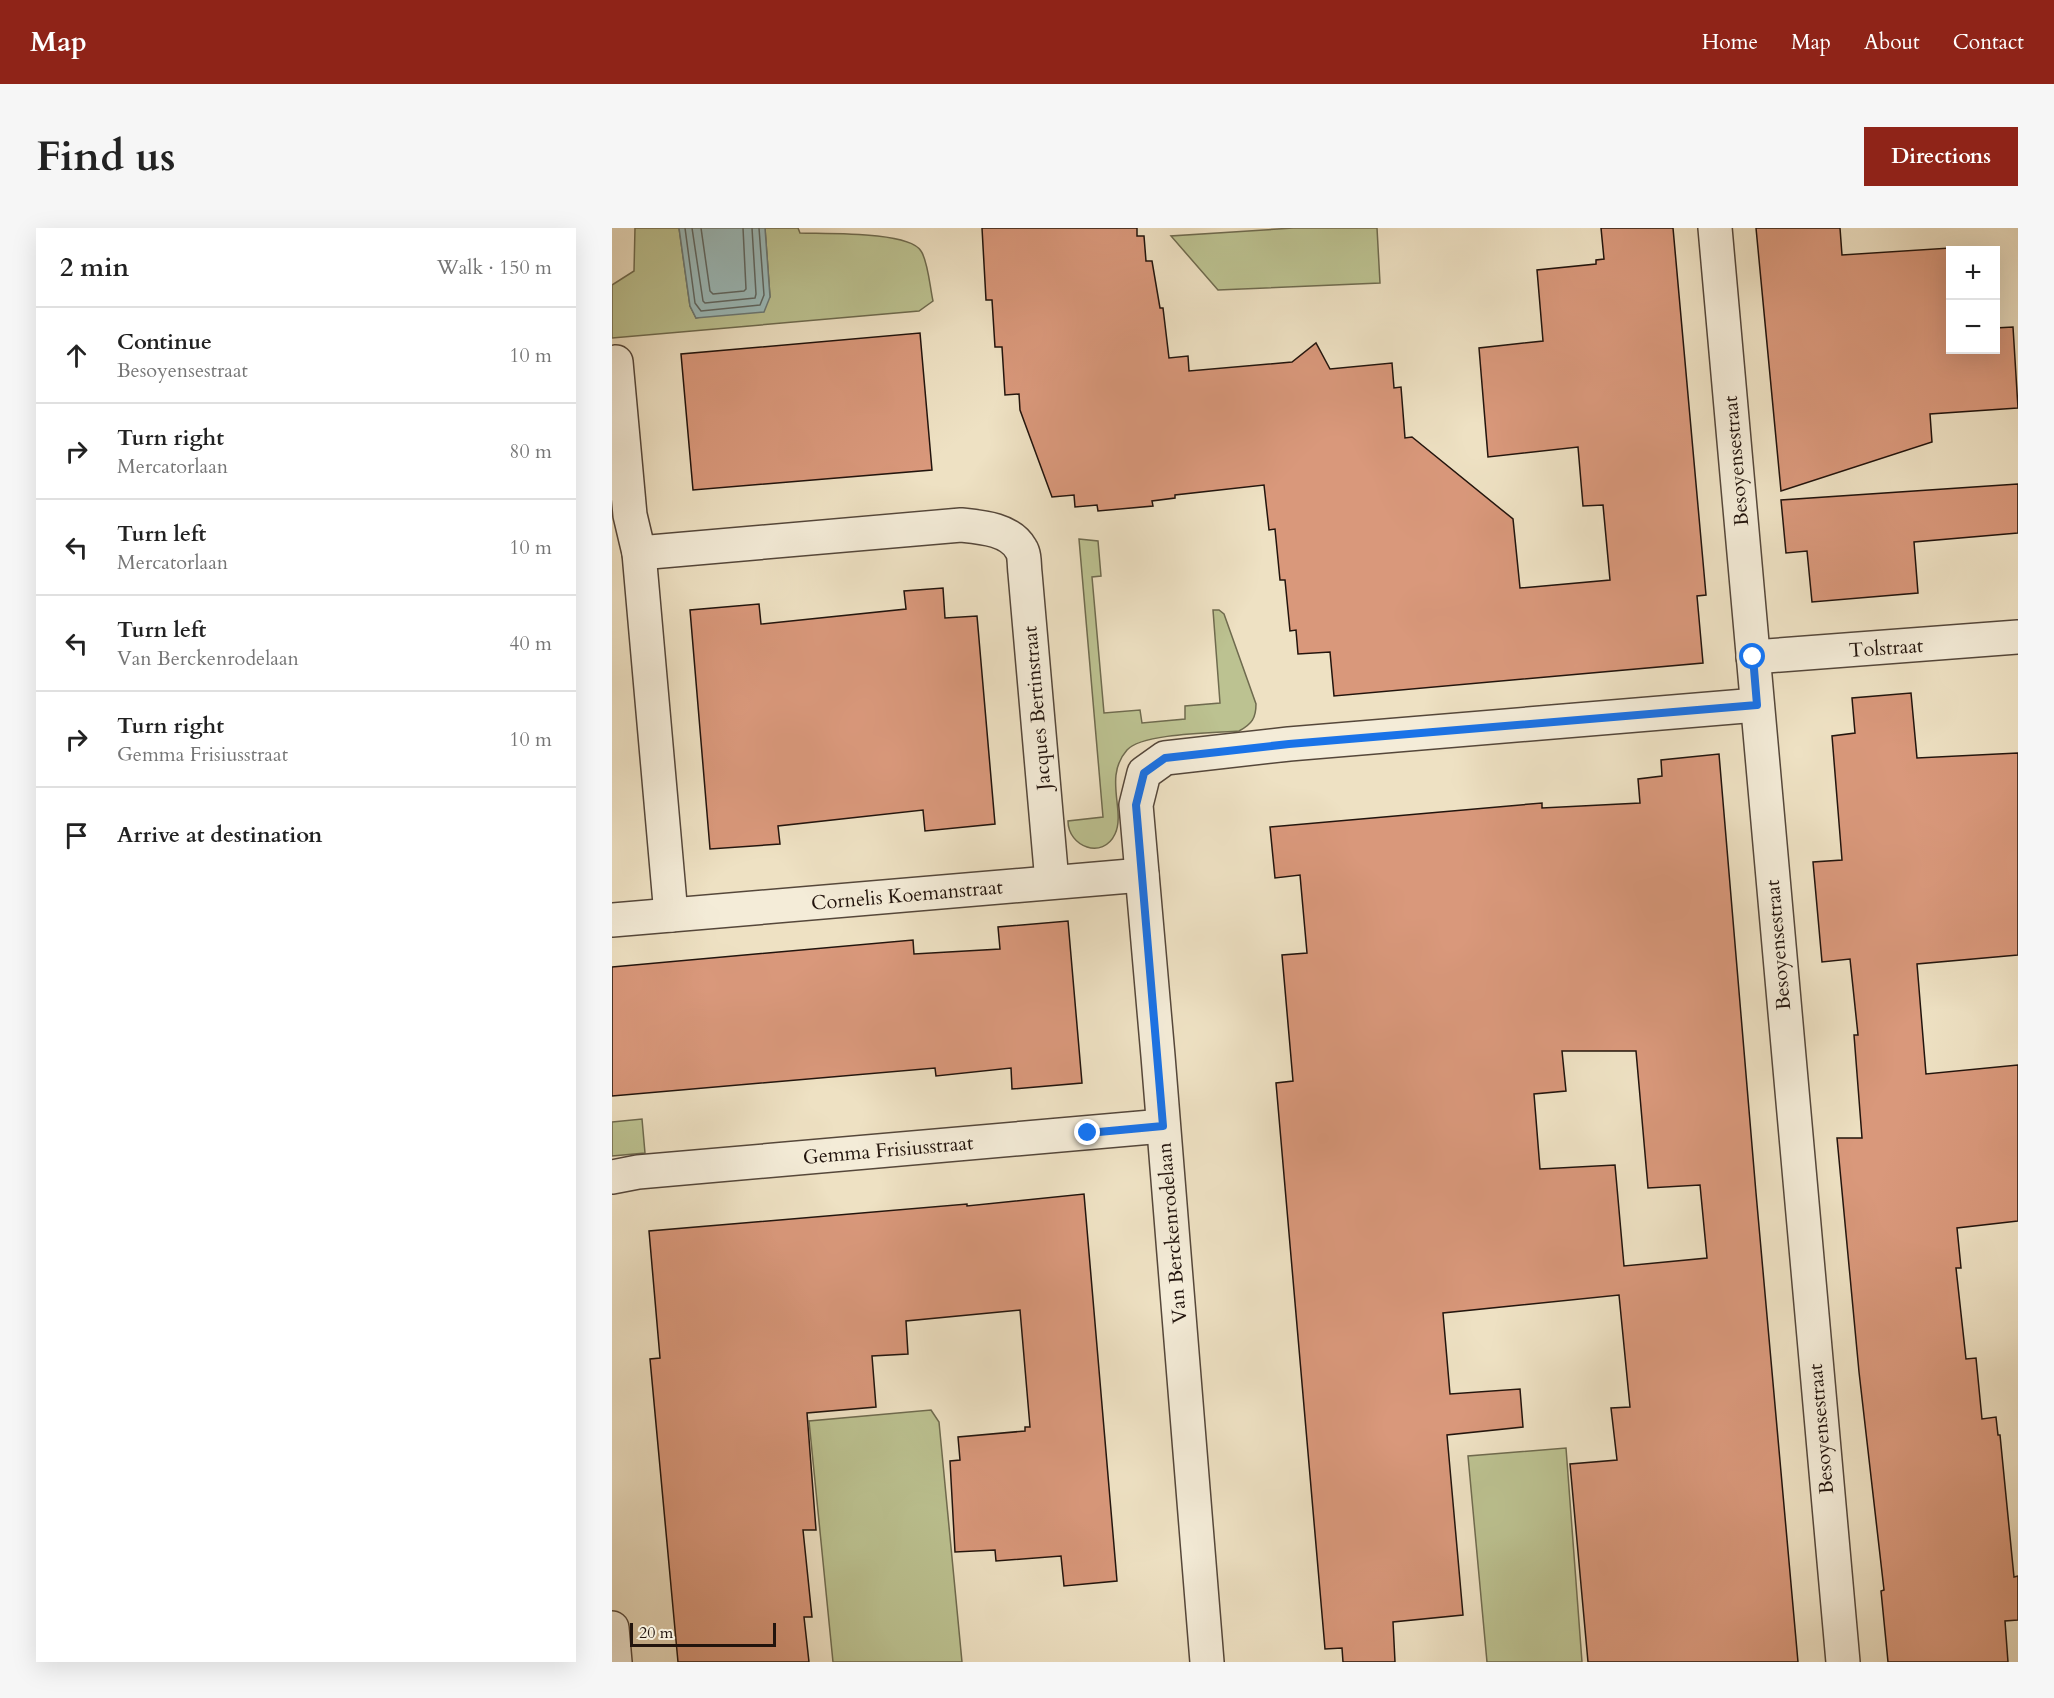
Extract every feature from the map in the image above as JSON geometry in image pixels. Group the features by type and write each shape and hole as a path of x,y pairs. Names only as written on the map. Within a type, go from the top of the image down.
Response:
{"street":[{"name":"Besoyensestraat","path":"1715,228 1843,1662"},
{"path":"616,362 630,515 639,553 671,915"},
{"name":"Jacques Bertinstraat","path":"639,553 961,525 987,528 1011,538 1022,550 1025,573 1052,882"},
{"name":"Tolstraat","path":"1753,657 2018,638"},
{"name":"Van Berckenrodelaan","path":"1207,1662 1136,805 1144,773 1165,758 1289,744 1757,705"},
{"name":"Cornelis Koemanstraat","path":"612,920 1142,874"},
{"name":"Gemma Frisiusstraat","path":"612,1177 638,1172 1163,1126"},
{"path":"612,1628 615,1662"}],"green space":[{"path":"635,228 679,228 690,306 696,318 770,297 765,228 798,228 800,233 884,237 913,245 921,251 925,261 933,301 919,311 612,338 612,285 634,271"},
{"path":"1293,228 1377,228 1380,283 1218,290 1171,236"},
{"path":"1079,539 1098,541 1101,576 1092,577 1104,713 1140,710 1142,723 1185,719 1185,706 1220,703 1213,610 1219,610 1224,614 1256,704 1252,720 1239,731 1163,737 1135,744 1127,750 1120,760 1117,771 1118,825 1110,842 1103,847 1095,848 1087,847 1074,838 1068,821 1103,817"},
{"path":"642,1119 645,1153 612,1156 612,1122"},
{"path":"931,1410 939,1422 962,1662 833,1662 809,1421"},
{"path":"1566,1448 1582,1662 1487,1662 1468,1456"}],"water":[{"path":"679,228 765,228 770,297 764,312 696,318 690,306"}],"building":[{"path":"982,228 1137,228 1137,236 1144,236 1146,261 1152,261 1160,308 1163,308 1169,358 1188,356 1189,371 1292,362 1316,343 1330,369 1392,363 1394,388 1401,387 1405,438 1412,437 1513,519 1520,588 1610,580 1603,505 1583,506 1578,447 1488,457 1479,348 1543,341 1537,270 1596,264 1596,260 1604,259 1601,228 1673,228 1706,595 1697,596 1703,663 1334,696 1330,652 1298,654 1296,630 1290,631 1285,580 1280,580 1275,529 1269,530 1264,485 1175,495 1175,498 1152,501 1153,506 1098,511 1097,505 1075,507 1074,495 1052,497 1020,410 1019,394 1005,395 1002,347 995,347 992,300 986,300"},
{"path":"1756,228 1840,228 1842,255 1946,248 1946,354 2000,354 2000,328 2013,327 2018,408 1930,414 1932,442 1781,491"},
{"path":"920,333 932,470 693,490 681,354"},
{"path":"2018,484 2018,533 1914,542 1918,593 1812,602 1807,551 1786,553 1781,500"},
{"path":"943,588 945,618 977,616 995,824 925,831 923,810 778,826 780,844 710,849 690,610 759,604 761,624 906,609 904,591"},
{"path":"1911,693 1917,758 2018,753 2018,955 1917,964 1926,1074 2018,1065 2018,1221 1957,1228 1961,1268 1956,1268 1966,1359 1976,1358 1982,1419 1996,1417 1998,1435 2000,1435 2014,1577 2018,1576 2018,1620 2005,1621 2008,1662 1888,1662 1881,1591 1884,1590 1859,1372 1837,1138 1862,1138 1854,1035 1858,1035 1850,959 1822,962 1813,862 1842,860 1832,736 1855,733 1852,698"},
{"path":"1719,754 1798,1662 1588,1662 1570,1464 1617,1460 1611,1408 1630,1407 1619,1295 1443,1313 1450,1394 1520,1389 1523,1427 1447,1435 1463,1615 1393,1622 1395,1662 1343,1662 1342,1648 1325,1649 1276,1083 1293,1081 1282,955 1307,953 1300,875 1275,878 1270,827 1542,803 1542,808 1640,803 1638,779 1662,776 1661,760","holes":["1562,1051 1636,1051 1648,1188 1700,1185 1707,1258 1624,1266 1615,1165 1540,1169 1534,1094 1566,1091"]},
{"path":"1068,921 1082,1083 1012,1089 1011,1068 936,1076 935,1068 612,1096 612,967 913,940 914,954 1000,949 998,927"},
{"path":"1084,1194 1117,1581 1064,1586 1061,1556 996,1561 995,1550 955,1552 950,1461 960,1460 958,1437 1025,1431 1025,1427 1030,1427 1020,1310 906,1321 908,1354 872,1356 876,1407 807,1413 816,1530 803,1530 812,1617 804,1617 809,1662 678,1662 650,1359 660,1358 649,1231 967,1204 967,1206"}],"route":[{"path":"1088,1133 1163,1126 1136,805 1144,773 1165,758 1289,744 1757,705 1753,657"}]}
